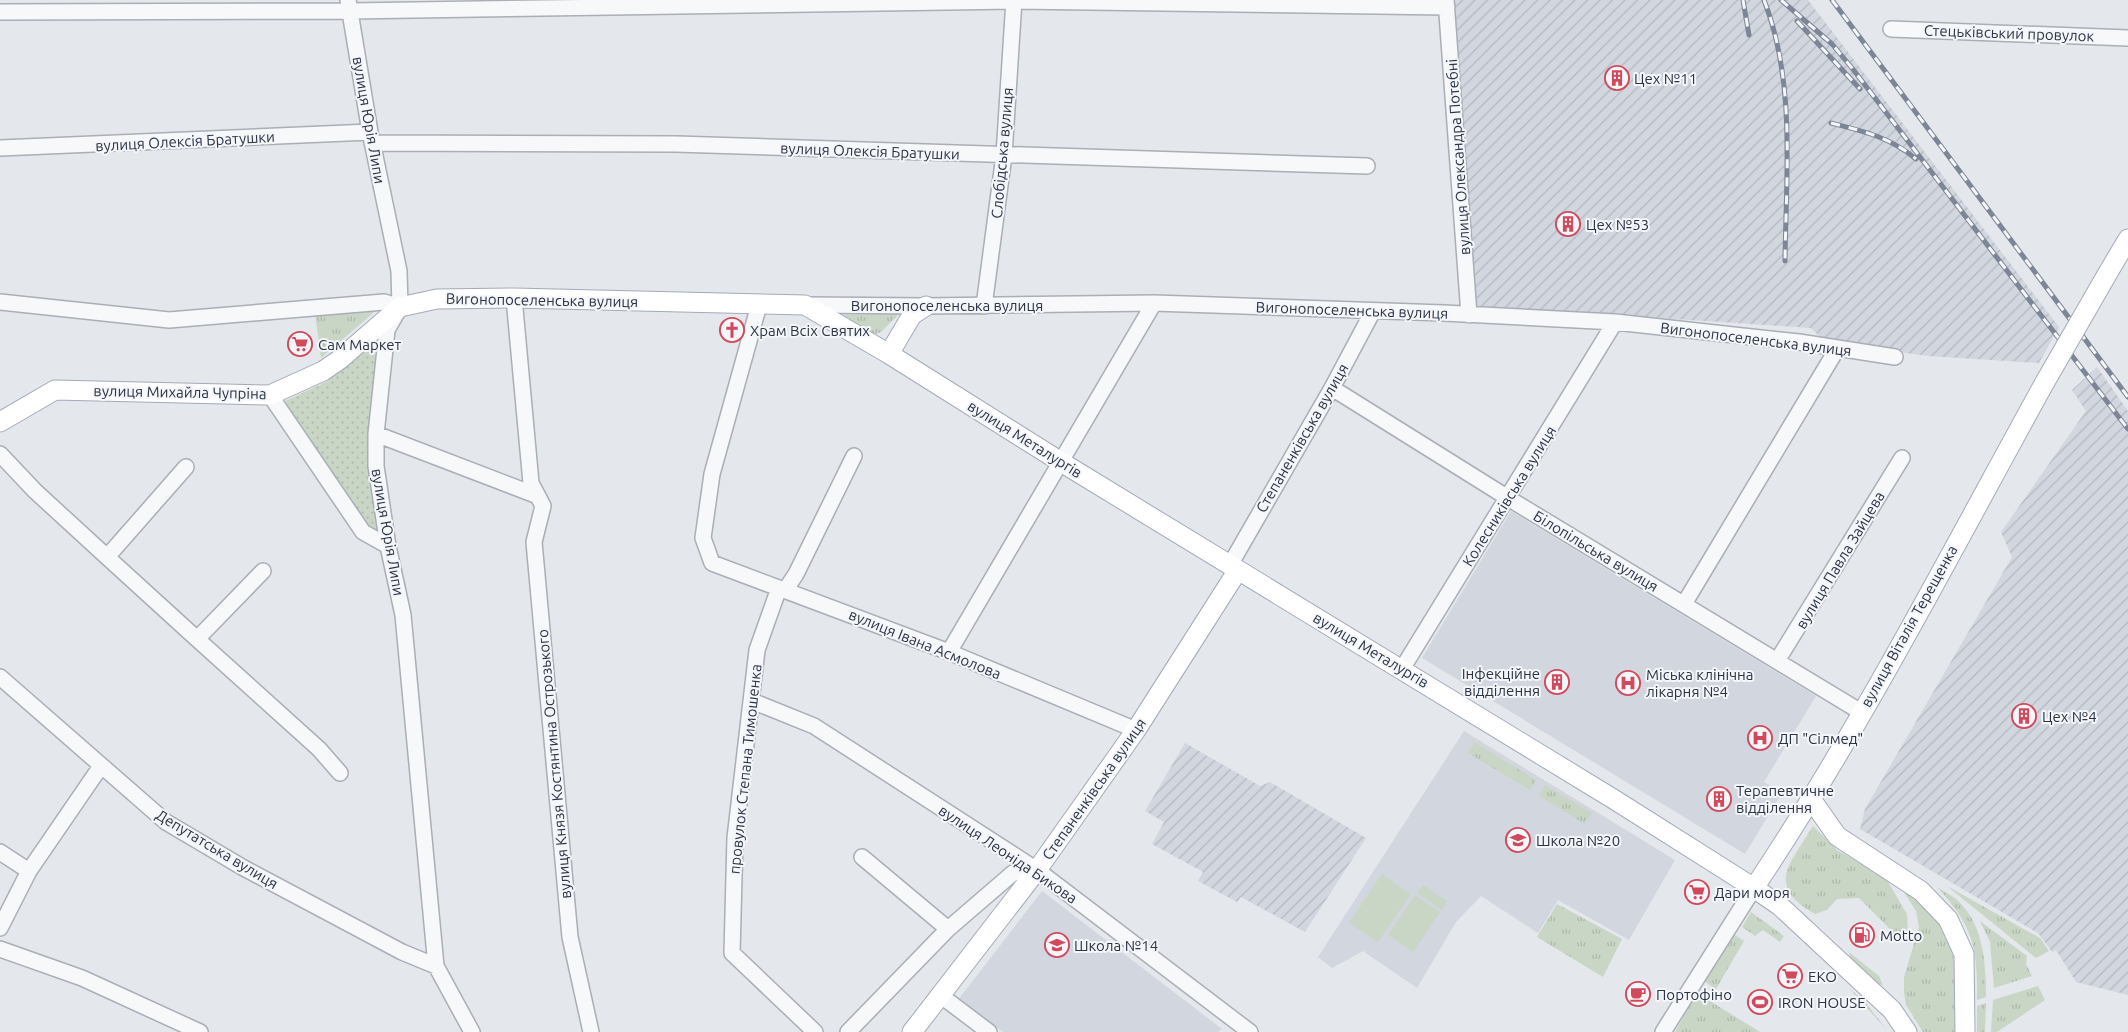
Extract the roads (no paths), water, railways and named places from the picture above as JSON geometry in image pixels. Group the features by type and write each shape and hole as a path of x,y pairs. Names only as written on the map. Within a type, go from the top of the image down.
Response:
{"main road":[{"name":"вулиця Віталія Терещенка","path":"1754,888 1811,799 2045,382 2128,239"},
{"name":"Вигонопоселенська вулиця","path":"400,307 437,299 514,298 805,305"},
{"name":"вулиця Металургів","path":"805,305 889,354 1061,462 1402,669 1754,888 1785,911 1886,1005 1907,1032"},
{"path":"889,354 912,315 926,306"},
{"name":"вулиця Михайла Чупріна","path":"0,422 55,390 270,395 323,371 339,360 400,307"},
{"name":"Степаненківська вулиця","path":"1037,870 1136,730 1234,567"},
{"path":"1811,799 1837,836 1921,891 1948,919 1964,954 1965,1032"},
{"path":"912,1032 1037,870"}],"street":[{"path":"0,12 349,5 1014,1 1447,3"},
{"name":"Слобідська вулиця","path":"984,306 1004,156 1014,1"},
{"name":"вулиця Олександра Потебні","path":"1447,3 1469,315"},
{"name":"вулиця Юрія Липи","path":"349,5 371,138 399,271 400,307 387,330 376,434 376,466 388,546 403,614 436,966 472,1032"},
{"name":"Стецьківський провулок","path":"1891,29 2128,38"},
{"name":"вулиця Олексія Братушки","path":"0,148 371,138 676,144 1004,156 1367,166"},
{"name":"вулиця Князя Костянтина Острозького","path":"514,298 531,482 542,506 534,542 570,928 591,1032"},
{"name":"Вигонопоселенська вулиця","path":"0,302 169,320 384,302 400,307"},
{"path":"949,652 1154,303"},
{"name":"Вигонопоселенська вулиця","path":"805,305 984,306 1154,303 1616,322 1799,342 1895,357"},
{"name":"вулиця Івана Асмолова","path":"759,305 712,474 703,538 712,563 949,652 1136,730"},
{"name":"Степаненківська вулиця","path":"1234,567 1373,311"},
{"name":"Колесниківська вулиця","path":"1402,669 1616,322"},
{"path":"1684,604 1837,349"},
{"name":"Білопільська вулиця","path":"1332,388 1508,498 1861,712"},
{"path":"270,395 363,532 388,546"},
{"path":"376,434 538,496"},
{"path":"0,454 35,491 319,749 340,774"},
{"name":"провулок Степана Тимошенка","path":"815,1032 732,953 736,838 757,650 783,589 796,574 854,456"},
{"name":"вулиця Павла Зайцева","path":"1777,661 1902,458"},
{"path":"107,557 186,468"},
{"path":"197,640 262,571"},
{"name":"Депутатська вулиця","path":"0,677 166,822 242,868 402,952 436,966"},
{"name":"вулиця Леоніда Бикова","path":"752,701 814,726 1037,870 1250,1032"},
{"path":"0,928 29,871 101,766"},
{"path":"0,852 29,871"},
{"path":"862,857 948,929"},
{"name":"Степаненківська вулиця","path":"848,1032 948,929 1013,873 1037,870"},
{"name":"вулиця Віталія Терещенка","path":"1663,1032 1754,888"},
{"path":"0,950 82,978 200,1032"},
{"path":"940,996 989,1032"}],"railway":[{"path":"1743,0 1749,35"},
{"path":"1764,0 1774,31 1781,63 1785,96 1787,129 1785,261"},
{"path":"1781,0 1832,44 1852,68 2128,429"},
{"path":"1832,0 2128,397"},
{"path":"1797,21 1860,89"},
{"path":"1831,123 1886,140 1916,159"}],"place":[{"name":"Цех №11","path":"1617,78"},
{"name":"Цех №53","path":"1568,224"},
{"name":"Храм Всіх Святих","path":"732,330"},
{"name":"Сам Маркет","path":"300,344"},
{"name":"Інфекційне відділення","path":"1557,682"},
{"name":"Міська клінічна лікарня №4","path":"1628,683"},
{"name":"Цех №4","path":"2024,716"},
{"name":"ДП \"Сілмед\"","path":"1760,738"},
{"name":"Терапевтичне відділення","path":"1719,799"},
{"name":"Школа №20","path":"1518,840"},
{"name":"Дари моря","path":"1697,892"},
{"name":"Motto","path":"1862,935"},
{"name":"Школа №14","path":"1057,945"},
{"name":"ЕКО","path":"1790,976"},
{"name":"Портофіно","path":"1638,994"},
{"name":"IRON HOUSE","path":"1760,1002"}]}
